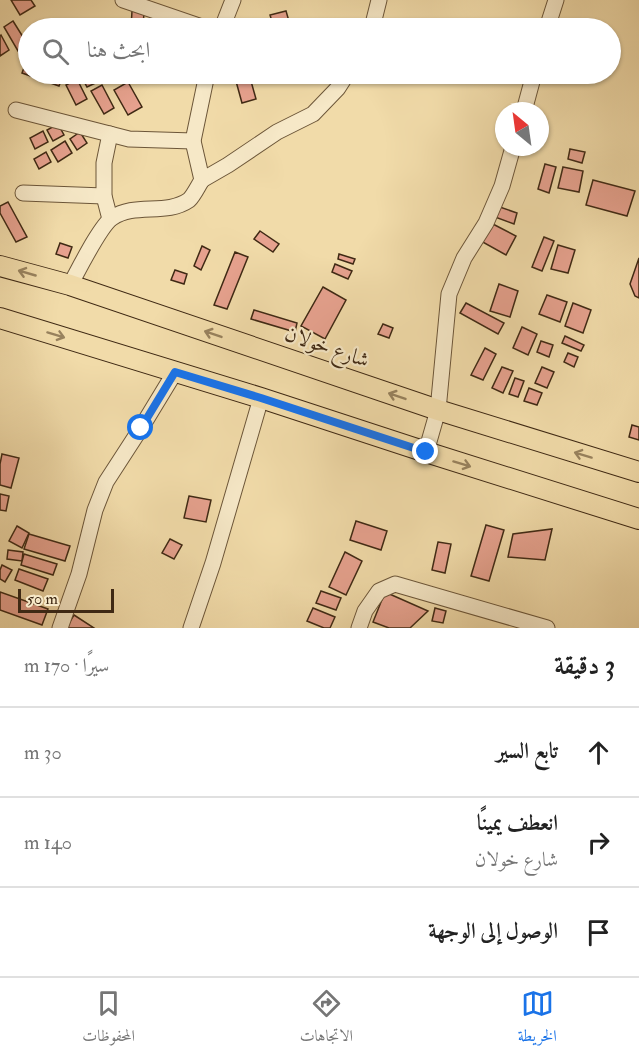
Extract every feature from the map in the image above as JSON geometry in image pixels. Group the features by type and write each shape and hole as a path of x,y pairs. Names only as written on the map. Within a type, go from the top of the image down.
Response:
{"main road":[{"name":"شارع خولان","path":"0,266 70,285 438,410 639,472"},
{"path":"0,318 261,398 639,519"}],"street":[{"path":"123,0 176,18"},
{"path":"226,18 233,0"},
{"path":"374,18 379,0"},
{"path":"550,18 556,0"},
{"path":"202,180 193,141 205,84"},
{"path":"70,285 110,219 126,210 176,206 190,199 202,180 277,132 313,114 341,84"},
{"path":"526,102 531,84"},
{"path":"16,110 129,139 193,141"},
{"path":"110,134 104,163 104,196 110,219"},
{"path":"426,452 438,410 449,294 464,258 486,223 502,186 510,156"},
{"path":"22,193 104,196"},
{"path":"60,628 80,574 95,510 106,482 175,372"},
{"path":"191,628 213,563 261,398"},
{"path":"359,628 365,611 379,591 395,584 547,628"}],"building":[{"path":"11,0 31,0 35,6 20,15"},
{"path":"132,11 144,12 144,18 132,18"},
{"path":"286,11 288,18 271,18 270,15"},
{"path":"13,21 18,29 18,51 4,27"},
{"path":"0,36 9,50 0,56"},
{"path":"80,84 87,99 76,105 66,85"},
{"path":"129,84 142,107 128,115 114,90"},
{"path":"237,84 252,84 256,99 242,103"},
{"path":"102,85 114,108 104,114 91,91"},
{"path":"58,124 64,135 53,141 47,130"},
{"path":"43,131 48,142 35,149 30,138"},
{"path":"80,132 87,143 77,150 70,139"},
{"path":"65,141 72,153 58,162 51,150"},
{"path":"570,149 585,152 582,163 568,159"},
{"path":"46,152 51,162 39,169 34,159"},
{"path":"545,164 556,167 549,193 538,189"},
{"path":"563,167 583,171 579,192 558,188"},
{"path":"593,180 635,191 627,216 586,205"},
{"path":"8,202 27,237 16,242 0,213 0,206"},
{"path":"491,204 517,213 514,224 487,214"},
{"path":"489,222 516,236 506,255 479,240"},
{"path":"260,231 279,244 273,252 254,239"},
{"path":"544,237 554,241 542,271 532,267"},
{"path":"60,243 72,247 68,258 56,254"},
{"path":"558,245 575,250 568,273 551,269"},
{"path":"202,246 210,250 201,270 194,266"},
{"path":"235,252 248,257 227,309 214,305"},
{"path":"339,254 355,259 353,264 338,259"},
{"path":"639,258 639,298 635,296 630,284"},
{"path":"335,264 352,271 348,279 332,272"},
{"path":"175,270 187,274 184,284 171,280"},
{"path":"499,284 518,291 510,317 490,311"},
{"path":"323,287 346,300 325,339 301,326"},
{"path":"547,295 567,302 560,322 539,314"},
{"path":"466,303 504,323 498,334 460,313"},
{"path":"573,303 591,310 583,333 565,326"},
{"path":"254,310 297,323 295,332 251,319"},
{"path":"383,324 393,328 389,338 378,334"},
{"path":"522,327 537,334 528,355 513,348"},
{"path":"565,336 584,345 581,351 562,343"},
{"path":"541,341 553,345 549,357 537,352"},
{"path":"485,348 496,354 483,380 471,375"},
{"path":"568,353 578,357 574,367 564,362"},
{"path":"502,367 513,371 503,393 492,388"},
{"path":"542,367 554,372 547,388 535,383"},
{"path":"515,378 524,381 518,397 509,394"},
{"path":"529,388 542,393 537,405 524,401"},
{"path":"632,425 639,427 639,440 629,437"},
{"path":"2,454 19,458 11,488 0,485"},
{"path":"0,494 9,496 6,511 0,510"},
{"path":"189,496 211,500 206,522 184,518"},
{"path":"356,521 387,531 381,550 350,540"},
{"path":"486,525 504,530 489,581 471,576"},
{"path":"17,526 29,533 22,548 9,541"},
{"path":"552,529 545,560 508,557 513,534"},
{"path":"29,534 70,546 65,561 24,549"},
{"path":"170,539 182,545 174,559 162,553"},
{"path":"438,542 451,544 445,573 432,570"},
{"path":"8,550 23,552 22,561 7,559"},
{"path":"345,552 362,561 346,595 329,587"},
{"path":"24,554 57,564 53,575 21,565"},
{"path":"2,565 12,570 5,582 0,579"},
{"path":"19,569 48,579 43,591 15,580"},
{"path":"321,591 341,598 336,610 316,603"},
{"path":"0,592 48,609 42,625 0,610"},
{"path":"385,592 428,611 410,628 389,628 373,622"},
{"path":"313,608 335,617 330,628 307,621"},
{"path":"435,608 446,611 443,623 432,621"},
{"path":"74,615 94,628 66,628"}],"route":[{"path":"141,428 175,372 426,452"}]}
